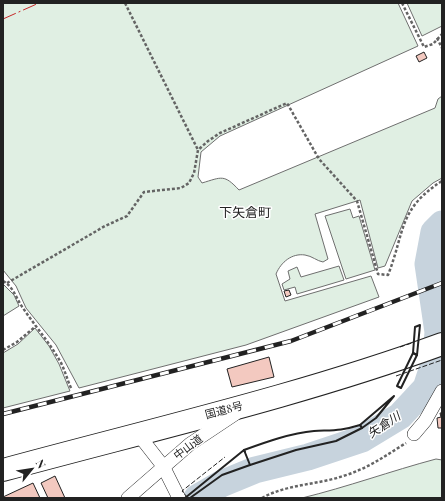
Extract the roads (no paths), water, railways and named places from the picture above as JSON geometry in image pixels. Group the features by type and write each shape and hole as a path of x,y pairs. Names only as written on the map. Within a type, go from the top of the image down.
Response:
{"highway":[{"name":"国道8号","path":"3,470 253,402 399,359 442,344"}],"street":[{"path":"414,434 425,421 442,391"},
{"name":"中山道","path":"128,498 190,444 253,402"},
{"path":"190,444 192,419"},
{"path":"138,434 163,466 178,496"}],"waterway":[{"name":"矢倉川","path":"197,498 221,484 255,470 308,457 362,439 400,416 426,388 436,358 438,332 428,264 434,232 442,224"}],"railway":[{"path":"3,414 291,341 442,283"}],"district":[{"name":"下矢倉町","path":"245,212"}]}
